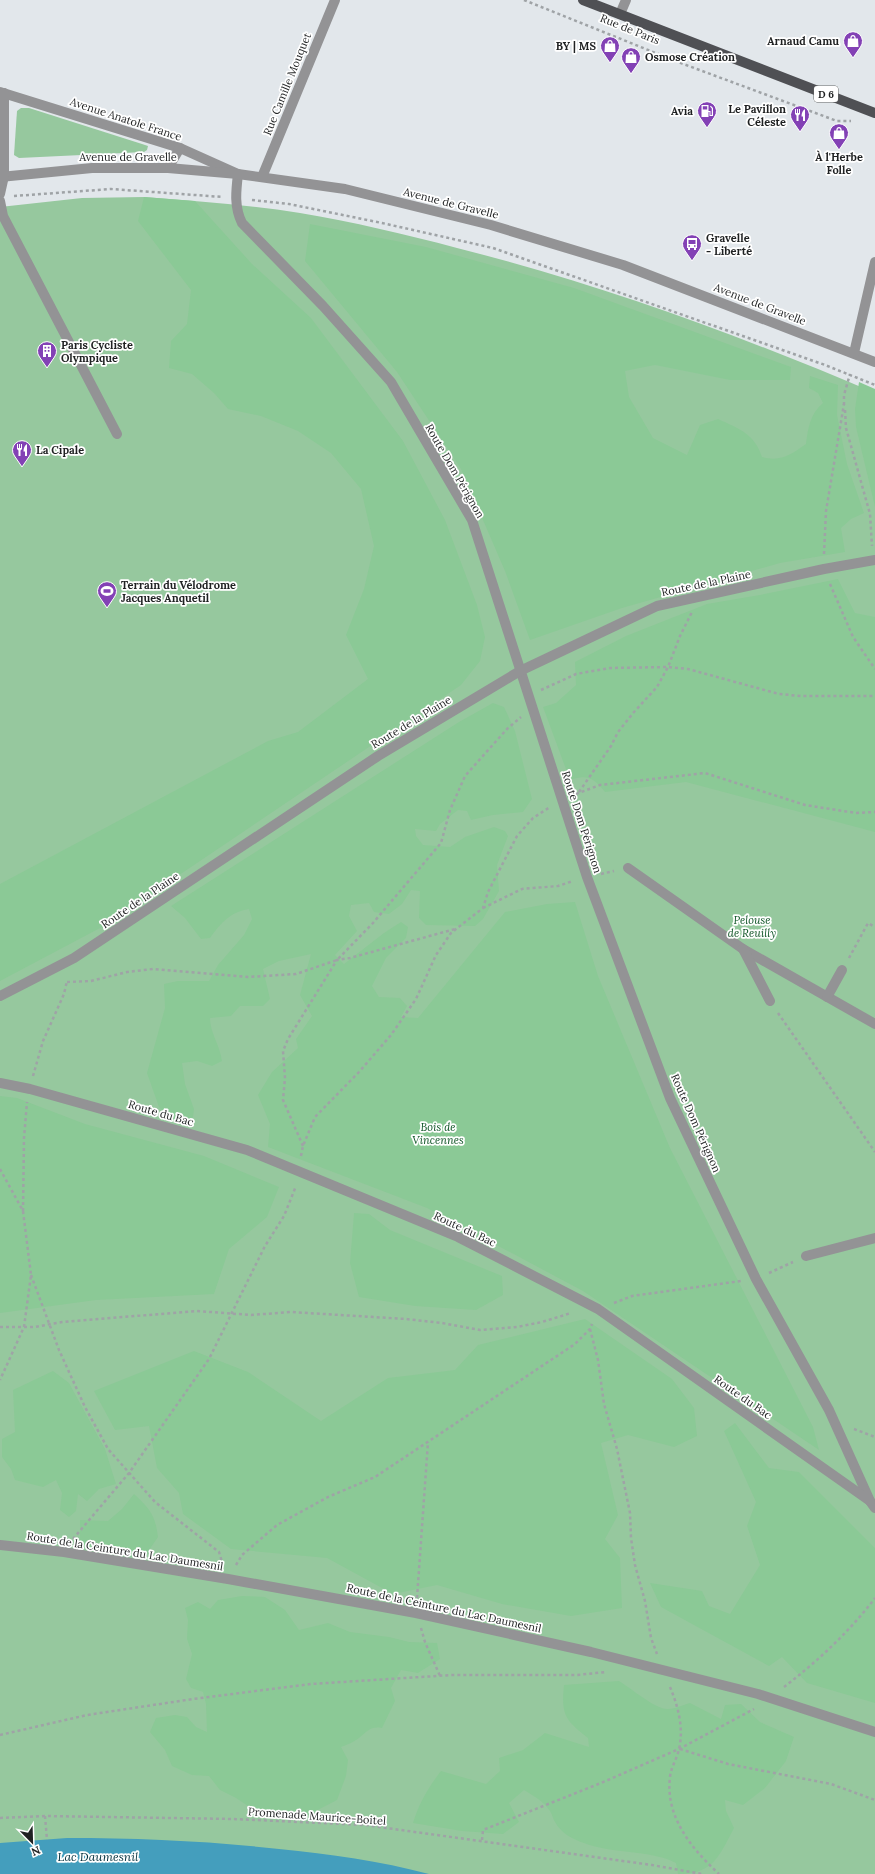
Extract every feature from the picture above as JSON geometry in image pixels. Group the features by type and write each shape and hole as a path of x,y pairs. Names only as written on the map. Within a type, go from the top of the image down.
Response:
{"main road":[{"name":"Rue de Paris","path":"583,0 875,113"}],"street":[{"name":"Rue Camille Mouquet","path":"262,177 335,0"},
{"path":"620,14 626,0"},
{"name":"Avenue Anatole France","path":"3,197 2,92 180,148 238,174"},
{"path":"168,168 180,148"},
{"name":"Avenue de Gravelle","path":"2,176 92,168 168,168 238,174 345,189 491,224 623,265 854,352 875,362"},
{"name":"Route Dom Pérignon","path":"238,174 236,198 238,215 242,223 323,306 391,382 472,520 586,877 670,1098 756,1279 829,1410 872,1505"},
{"path":"3,197 3,216 117,434"},
{"path":"854,352 875,262"},
{"name":"Route de la Plaine","path":"0,996 74,958 378,756 520,670 657,606 875,560"},
{"path":"628,868 743,949 875,1024"},
{"path":"743,949 770,1001"},
{"path":"827,997 842,970"},
{"name":"Route du Bac","path":"0,1083 30,1089 240,1148 299,1170 458,1237 598,1309 872,1505"},
{"path":"806,1256 875,1238"},
{"name":"Route de la Ceinture du Lac Daumesnil","path":"0,1545 64,1552 228,1579 416,1613 591,1652 663,1670 770,1699 875,1732"}],"path":[{"name":"Rue de Paris","path":"524,0 678,62 837,121 857,121"},
{"path":"3,197 111,189 236,198 289,204 382,222 493,248 850,374 875,385"},
{"path":"850,374 844,395 846,428 870,514 875,560"},
{"path":"844,404 826,510 824,570 853,637 875,669"},
{"path":"578,793 611,746 618,732 634,712 658,687 668,667 680,636 692,617 695,598"},
{"path":"528,695 576,674 610,668 668,667 688,669 779,694 801,696 875,696"},
{"path":"303,1146 283,1100 285,1078 283,1051 288,1039 337,960 373,923 441,843 450,810 465,776 506,728 531,708"},
{"path":"483,908 488,892 517,836 533,818 562,798 600,785 705,773 805,805 856,813 875,812"},
{"path":"64,1552 79,1530 100,1509 129,1473 209,1359 265,1246 284,1216 296,1188 303,1146 315,1117 359,1072 391,1035 416,999 436,955 451,933 483,908 522,890 558,886 586,877 628,868"},
{"path":"842,970 868,924 875,927"},
{"path":"67,982 91,981 127,972 152,969 248,977 296,974 337,960 350,958 457,929"},
{"path":"770,1001 875,1152"},
{"path":"0,1169 23,1211 31,1275 85,1407 108,1449 155,1502 219,1552 228,1579"},
{"path":"0,1328 35,1327 50,1324 197,1311 232,1315 291,1312 367,1315 442,1323 480,1330 517,1327 542,1322 575,1312 598,1309 632,1296 756,1279 806,1256"},
{"path":"0,1380 24,1327 31,1275"},
{"path":"228,1579 242,1555 277,1525 328,1497 375,1477 576,1344 590,1329 598,1309"},
{"path":"590,1329 598,1360 604,1404 617,1449 630,1513 631,1538 635,1565 645,1601 651,1638 672,1692 681,1724 679,1749 672,1764 669,1778 670,1801 679,1827 700,1856 719,1874"},
{"path":"428,1442 416,1613 425,1642 440,1676"},
{"path":"482,1840 484,1830 602,1783 679,1749 754,1710 800,1675 857,1621 875,1598"},
{"path":"0,1735 87,1715 193,1699 311,1684 474,1674 577,1675 604,1673 610,1671"},
{"path":"679,1749 728,1764 831,1784 875,1800"},
{"path":"45,1816 47,1840"},
{"name":"Promenade Maurice-Boitel","path":"0,1818 45,1816 234,1819 365,1825 482,1840 652,1865 702,1874"}],"green space":[{"path":"21,108 29,108 148,146 147,150 144,152 19,158 14,155 17,111"},
{"name":"Bois de Vincennes","path":"144,197 242,205 300,213 398,233 510,262 616,294 669,312 772,351 875,393 875,1874 0,1874 0,207 82,198"},
{"path":"144,197 195,201 252,264 311,318 403,441 445,520 477,605 485,637 480,661 461,685 102,927 0,981 0,884 268,741 298,732 368,679 346,635 364,589 374,546 361,489 331,453 298,431 261,416 228,409 214,393 192,374 169,368 171,341 187,324 191,290 138,221"},
{"path":"310,224 426,247 574,288 791,367 790,380 730,380 655,365 625,371 629,397 653,438 687,455 700,425 718,419 739,429 750,437 759,449 762,457 775,459 790,454 806,444 812,417 823,403 818,393 809,388 810,376 838,385 837,415 847,464 864,513 851,519 841,528 845,552 780,563 622,608 530,640 505,571 461,469 397,372 305,261"},
{"path":"859,382 875,389 875,507 856,427 855,409"},
{"path":"838,579 855,613 875,617 875,832 686,782 605,792 594,780 590,778 581,777 570,780 543,707 556,703 576,685 575,662 626,636 707,604"},
{"path":"493,703 504,707 515,731 532,799 523,812 493,815 471,820 467,811 458,810 440,824 436,831 415,829 416,836 423,845 450,847 465,837 494,827 505,831 508,836 497,865 499,891 483,919 475,926 426,925 419,918 420,891 411,890 402,904 389,914 374,912 369,903 351,905 349,916 357,931 335,955 344,964 384,933 401,922 408,927 406,938 386,958 372,986 379,997 400,998 407,1006 401,1017 418,1018 505,912 547,904 575,902 598,976 670,1148 813,1427 819,1450 583,1291 427,1208 268,1147 270,1124 258,1095 272,1072 298,1048 296,1039 312,1016 300,995 311,954 279,961 263,969 270,999 263,1006 240,1006 231,1016 210,1018 210,1023 222,1061 212,1066 197,1061 182,1063 185,1084 194,1109 192,1125 174,1123 159,1107 147,1073 165,1008 164,984 178,981 209,981 218,965 244,935 252,919 249,909 242,910 226,919 210,938 201,939 185,918 171,906 459,722"},
{"path":"0,1096 17,1098 85,1124 204,1156 279,1187 267,1217 229,1249 214,1294 96,1300 0,1313"},
{"path":"354,1213 369,1214 390,1230 502,1276 503,1295 476,1310 415,1306 359,1297 350,1263"},
{"path":"585,1319 672,1379 694,1408 697,1436 674,1447 628,1435 601,1443 618,1515 605,1539 620,1558 622,1608 571,1616 502,1604 437,1585 393,1594 327,1558 231,1549 183,1514 179,1493 157,1468 149,1426 115,1430 94,1391 194,1351 248,1372 321,1421 388,1378 455,1370 478,1345"},
{"path":"53,1371 69,1383 105,1449 116,1484 99,1489 87,1501 78,1494 76,1511 69,1517 60,1510 62,1493 56,1480 43,1487 15,1480 11,1469 2,1457 2,1439 15,1432 13,1390"},
{"path":"735,1423 769,1468 799,1472 875,1548 875,1703 807,1683 782,1657 769,1666 661,1607 650,1583 702,1591 709,1606 730,1614 760,1565 747,1526 756,1502 724,1431"},
{"path":"134,1494 151,1513 157,1529 158,1537 145,1556 123,1557 89,1553 80,1540 80,1520 108,1521 122,1509"},
{"path":"242,1596 265,1597 285,1610 299,1630 328,1623 350,1632 389,1637 409,1642 437,1643 440,1659 418,1673 401,1670 391,1688 395,1701 382,1728 372,1728 355,1741 341,1747 348,1760 346,1776 337,1800 306,1816 260,1814 236,1798 220,1790 209,1776 192,1775 172,1766 165,1750 150,1732 156,1718 175,1715 187,1717 196,1727 207,1732 206,1704 203,1692 191,1688 186,1679 192,1654 187,1639 188,1620 185,1608 198,1602 210,1609 218,1600"},
{"path":"619,1681 657,1706 668,1709 690,1703 721,1719 725,1705 741,1704 760,1722 794,1737 786,1761 765,1788 743,1805 725,1800 726,1811 734,1828 719,1855 708,1867 700,1871 678,1874 676,1863 666,1859 644,1854 607,1849 580,1841 571,1837 557,1826 550,1811 544,1804 524,1790 509,1803 519,1822 503,1834 462,1831 413,1823 424,1796 441,1771 486,1784 500,1771 499,1758 523,1750 545,1733 589,1747 588,1738 574,1726 566,1716 563,1703 564,1685"}],"water":[{"name":"Lac Daumesnil","path":"67,1838 173,1840 252,1846 355,1858 429,1874 0,1874 0,1843"}],"place":[{"name":"Arnaud Camu","path":"853,58"},
{"name":"BY | MS","path":"610,63"},
{"name":"Osmose Création","path":"631,74"},
{"name":"Avia","path":"707,128"},
{"name":"Le Pavillon Céleste","path":"800,132"},
{"name":"À l'Herbe Folle","path":"839,150"},
{"name":"Gravelle - Liberté","path":"692,261"},
{"name":"Paris Cycliste Olympique","path":"47,368"},
{"name":"La Cipale","path":"22,467"},
{"name":"Terrain du Vélodrome Jacques Anquetil","path":"107,608"}],"park label":[{"name":"Pelouse de Reuilly","path":"752,926"}]}
